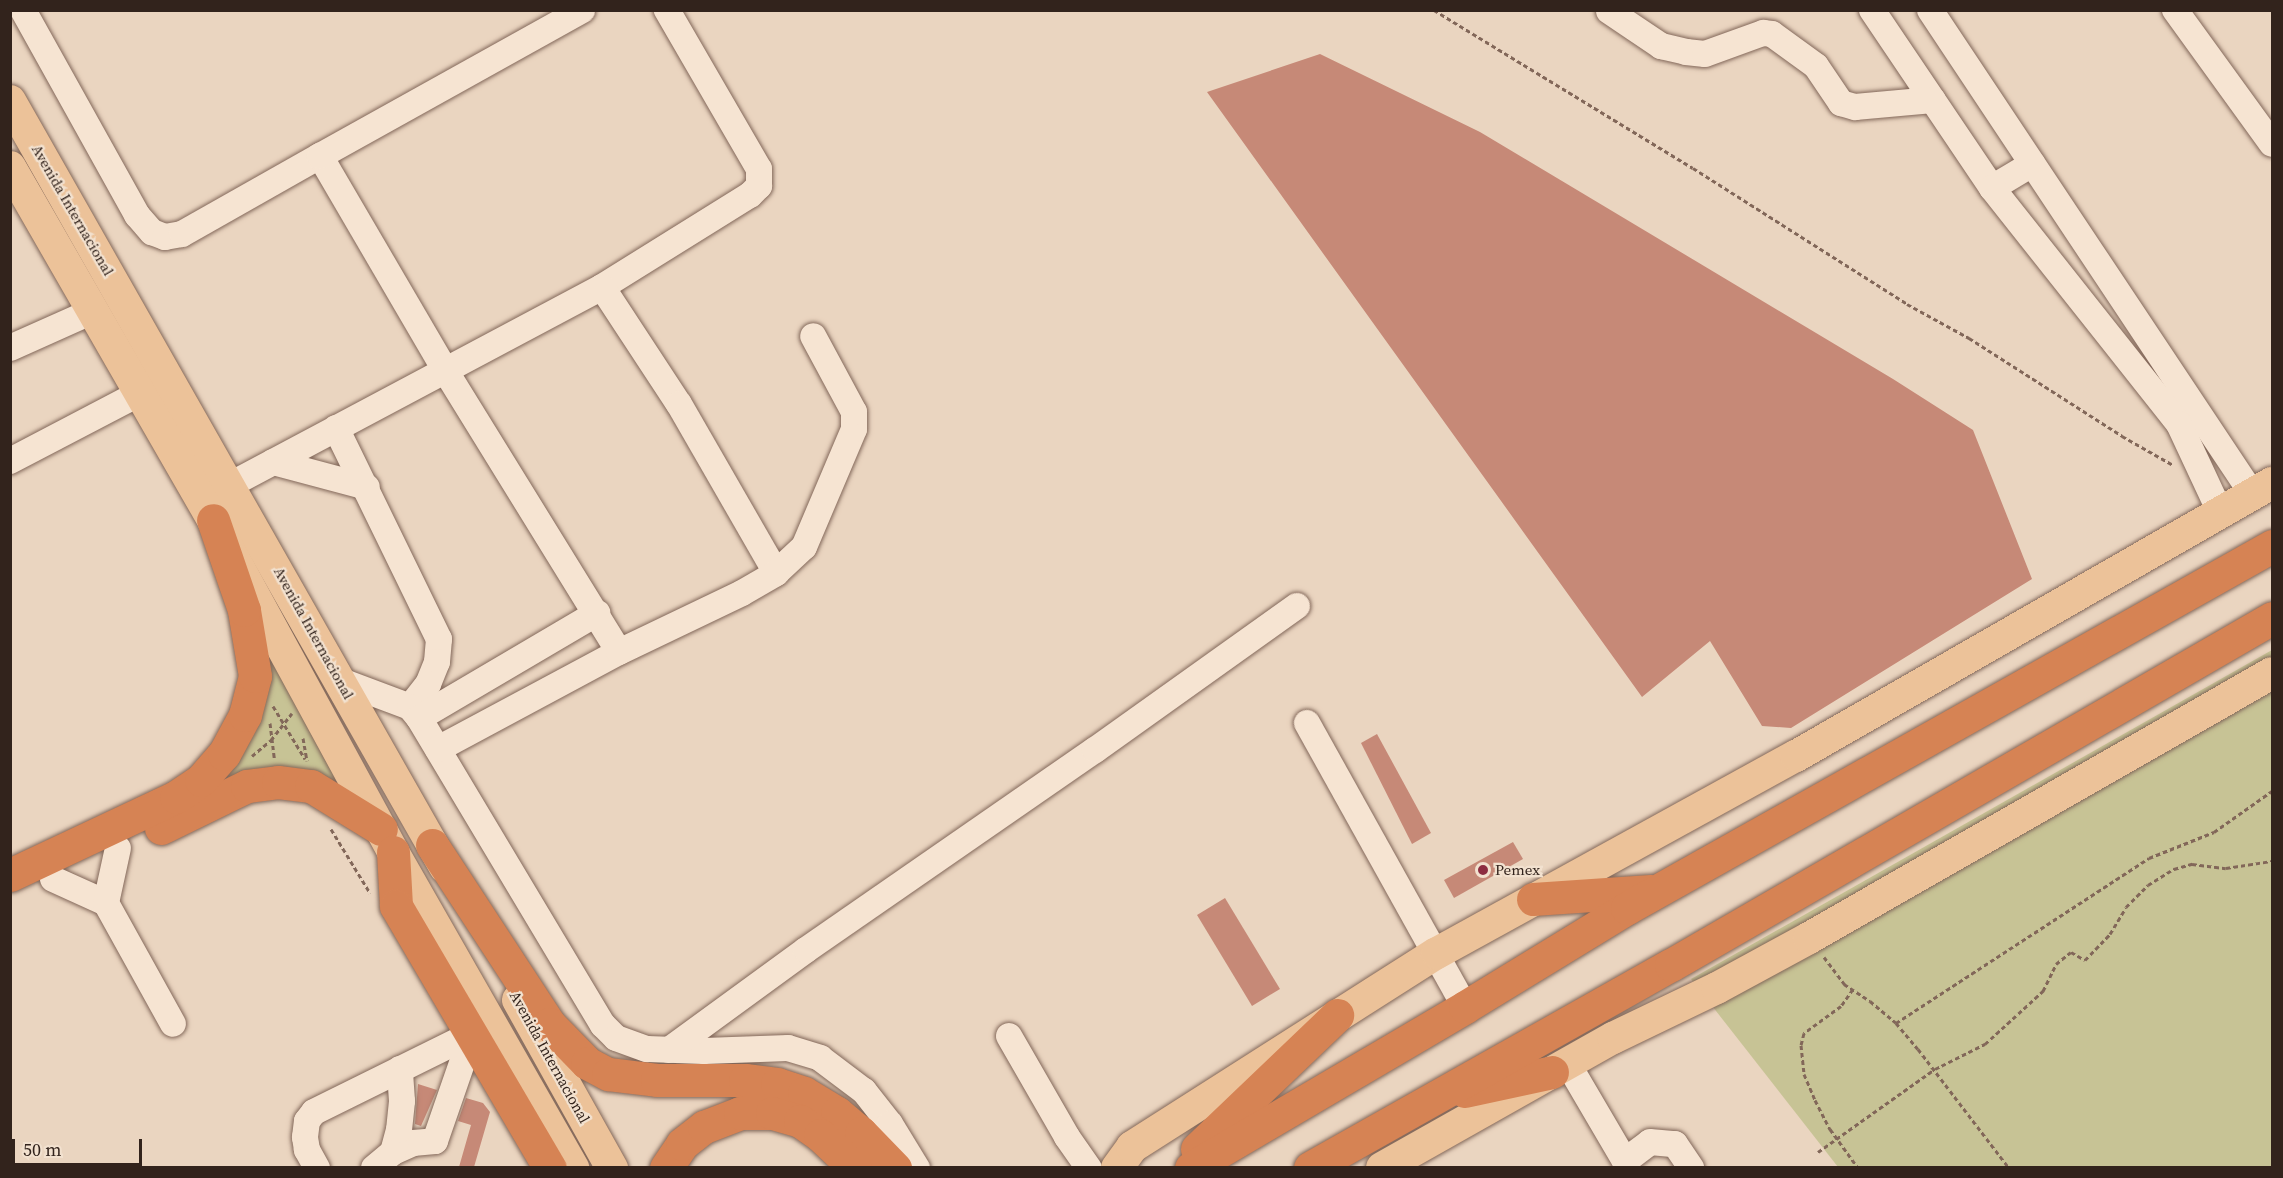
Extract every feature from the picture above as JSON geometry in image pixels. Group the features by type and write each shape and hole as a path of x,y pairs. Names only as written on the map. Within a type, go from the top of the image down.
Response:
{"highway":[{"path":"10,875 176,797 201,780 224,754 245,715 255,676 244,610 213,520"},
{"path":"1191,1167 1465,1007 1659,890 2272,546"},
{"path":"1310,1167 2272,618"},
{"path":"10,899 248,786 278,782 311,786 387,841 396,906 550,1167"},
{"path":"432,845 549,1024 587,1063 608,1074 647,1079 745,1080 777,1084 804,1093 837,1113 861,1132 895,1167"},
{"path":"1533,899 1659,890"},
{"path":"1179,1167 1336,1015"},
{"path":"1434,1098 1560,1068"},
{"path":"666,1167 682,1144 704,1127 740,1113 772,1113 801,1121 855,1167"}],"main road":[{"name":"Avenida Internacional","path":"10,101 341,681 612,1167"},
{"path":"10,167 213,520 387,841 573,1167"},
{"path":"1117,1167 1132,1147 1336,1015 1437,953 1796,756 2263,489"},
{"path":"1382,1167 1560,1068 1809,938 2272,673"}],"street":[{"path":"23,10 137,215 152,232 165,237 182,234 582,10"},
{"path":"230,485 602,287 750,195 759,186 759,169 667,10"},
{"path":"1872,10 1992,188 2179,424 2221,514"},
{"path":"1930,10 2032,164 2263,489"},
{"path":"2175,10 2272,144"},
{"path":"1608,11 1661,46 1686,52 1705,54 1763,33 1772,34 1816,66 1841,103 1855,107 1933,100"},
{"path":"320,156 445,370 619,652"},
{"path":"1992,188 2032,164"},
{"path":"602,287 679,404 776,573"},
{"path":"10,348 93,311"},
{"path":"438,749 619,652 742,593 776,573 804,547 854,429 854,412 813,336"},
{"path":"10,461 140,393"},
{"path":"336,428 367,487 439,639 437,662 415,712"},
{"path":"273,462 367,487"},
{"path":"669,1050 806,950 1095,750 1297,606"},
{"path":"415,712 597,613"},
{"path":"341,681 415,712 603,1025 616,1038 647,1049 788,1048 820,1058 864,1091 890,1124 916,1167"},
{"path":"1307,723 1465,1007"},
{"path":"106,903 118,848"},
{"path":"52,879 106,903 173,1024"},
{"path":"317,1167 307,1150 305,1137 307,1121 314,1112 471,1034"},
{"path":"383,1160 413,1143 435,1141 471,1034"},
{"path":"1009,1036 1085,1166"},
{"path":"1560,1068 1621,1164 1650,1142 1675,1144 1691,1167"},
{"path":"383,1160 401,1115 400,1069"}],"path":[{"path":"1434,10 1693,168 1907,304 1969,338 2122,436 2207,484"},
{"path":"272,704 308,764"},
{"path":"269,717 276,767"},
{"path":"1896,1023 2150,858 2214,832 2272,791"},
{"path":"328,825 376,903"},
{"path":"1818,1152 1935,1069 1985,1044 2043,991 2056,964 2071,952 2085,960 2110,934 2126,907 2148,885 2174,869 2192,864 2226,868 2272,861"},
{"path":"1809,938 1844,984 1896,1023 1935,1069 2009,1167"},
{"path":"1853,990 1840,1006 1804,1034 1801,1045 1804,1074 1836,1138 1858,1167"}],"shaded area":[{"path":"264,645 346,789 233,782 217,777"},
{"path":"2272,650 2272,1167 1838,1167 1691,979"}],"building":[{"path":"1320,54 1480,132 1893,379 1973,430 2032,579 1791,728 1762,726 1710,641 1642,697 1207,92"},
{"path":"1377,734 1431,833 1412,844 1361,743"},
{"name":"Pemex","path":"1513,842 1523,859 1454,898 1444,880"},
{"path":"1225,898 1280,989 1252,1006 1197,915"},
{"path":"418,1084 437,1090 421,1126 415,1124"},
{"path":"466,1098 483,1103 490,1112 474,1167 459,1167 471,1125 458,1121"}],"place":[{"name":"Pemex","path":"1483,870"}]}
